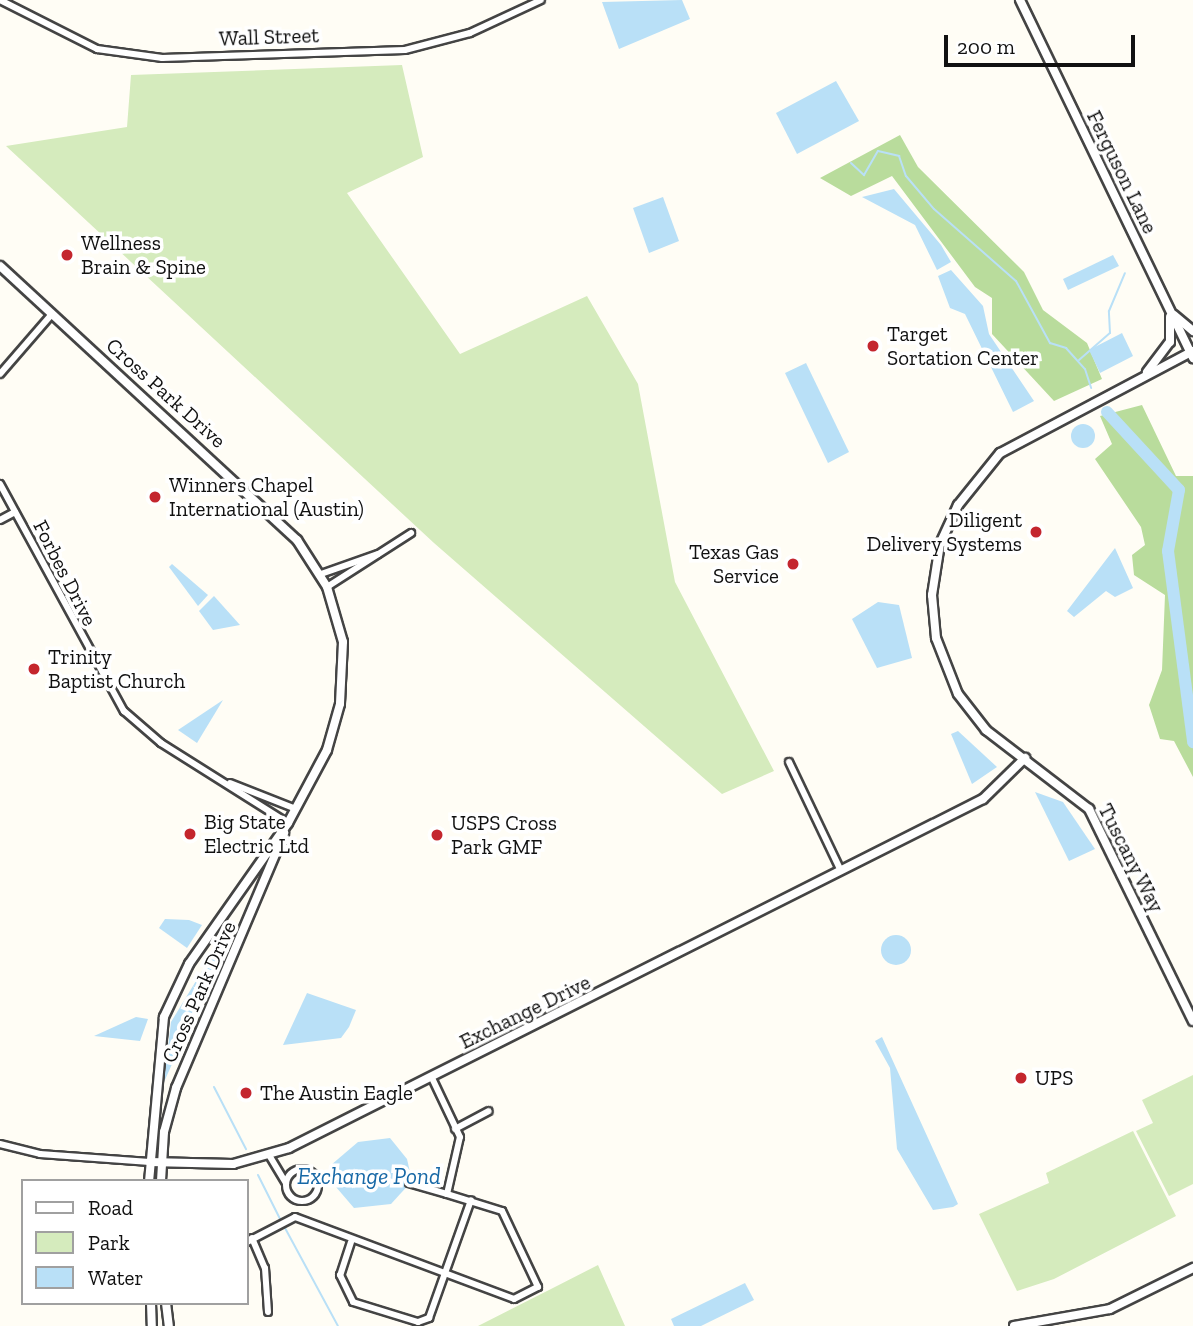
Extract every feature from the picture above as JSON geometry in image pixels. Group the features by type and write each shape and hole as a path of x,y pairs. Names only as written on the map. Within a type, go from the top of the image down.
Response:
{"street":[{"name":"Wall Street","path":"0,0 97,49 162,58 405,50 470,33 541,0"},
{"name":"Ferguson Lane","path":"1020,0 1192,354"},
{"name":"Cross Park Drive","path":"0,266 284,526 321,574 343,642 341,704 327,750 288,822 189,964 167,1009 155,1067 149,1179"},
{"path":"1170,310 1193,331"},
{"path":"1143,376 1170,342 1170,310"},
{"path":"0,374 52,314"},
{"name":"Tuscany Way","path":"1192,354 1143,376 1000,453 970,487 940,544 932,595 944,665 969,711 1089,809 1193,1021"},
{"name":"Forbes Drive","path":"0,484 124,711 161,743 228,782 288,822"},
{"path":"0,520 15,512"},
{"path":"327,587 411,533"},
{"path":"321,574 380,554"},
{"name":"Exchange Drive","path":"0,1144 40,1154 162,1163 233,1164 269,1155 432,1078 840,869 983,799 1025,758"},
{"path":"789,762 840,869"},
{"name":"Forbes Drive","path":"228,782 296,809"},
{"name":"Cross Park Drive","path":"162,1179 162,1163 176,1088 288,822"},
{"path":"432,1078 460,1137 447,1194"},
{"path":"455,1129 489,1111"},
{"path":"269,1155 296,1199 295,1217"},
{"path":"286,1183 301,1168 316,1176 312,1196 296,1199"},
{"path":"295,1217 351,1242 514,1299 537,1287 502,1211 409,1184"},
{"path":"351,1242 340,1275 353,1302 418,1322 429,1318 471,1200"},
{"path":"268,1312 265,1268 249,1240 295,1217"},
{"path":"1014,1326 1110,1309 1193,1268"},
{"path":"151,1305 152,1326"},
{"path":"166,1305 169,1326"}],"green space":[{"path":"402,65 423,157 347,193 460,354 587,296 638,384 675,582 774,771 722,794 434,543 6,146 127,127 131,75"},
{"path":"900,135 918,167 1024,272 1043,310 1087,343 1102,379 1054,401 992,334 992,298 975,287 892,176 851,196 820,178"},
{"path":"1142,405 1176,476 1193,476 1193,777 1174,741 1160,739 1149,705 1162,670 1165,595 1134,575 1132,555 1145,545 1141,527 1095,459 1112,444 1100,416"},
{"path":"1193,1075 1193,1184 1169,1196 1136,1131 1153,1123 1142,1100"},
{"path":"1133,1131 1176,1216 1054,1279 1017,1291 979,1214 1049,1183 1046,1173"},
{"path":"598,1265 625,1326 478,1326 551,1289"}],"water":[{"path":"682,0 690,19 619,49 602,2"},
{"path":"836,81 859,121 797,154 776,113"},
{"path":"894,189 941,245 951,262 937,270 915,225 862,197"},
{"path":"663,197 679,241 649,253 633,208"},
{"path":"1113,255 1119,266 1068,290 1063,279"},
{"path":"951,270 983,306 989,334 1034,401 1013,412 965,314 950,308 938,276"},
{"path":"1122,333 1133,356 1100,373 1089,350"},
{"path":"806,363 849,452 828,463 785,373"},
{"path":"1078,424 1088,424 1095,431 1095,441 1088,448 1078,448 1071,441 1071,431"},
{"path":"1115,548 1133,588 1115,597 1106,591 1074,617 1067,611"},
{"path":"172,564 208,595 198,606 169,567"},
{"path":"214,596 240,625 213,630 199,611"},
{"path":"878,602 899,605 912,658 877,668 852,619"},
{"path":"223,700 197,743 178,730"},
{"path":"958,731 997,767 972,784 951,734"},
{"path":"1035,792 1063,802 1095,849 1069,861"},
{"path":"165,919 189,920 202,925 187,948 159,928"},
{"path":"224,935 226,943 164,1082 171,1022"},
{"path":"896,935 907,939 911,950 907,961 896,965 885,961 881,950 885,939"},
{"path":"307,993 356,1010 349,1027 341,1038 283,1045"},
{"path":"136,1017 148,1019 140,1041 94,1036"},
{"path":"882,1037 958,1204 953,1207 933,1210 897,1149 890,1068 875,1041"},
{"name":"Exchange Pond","path":"390,1138 407,1159 412,1181 391,1204 354,1208 336,1187 331,1165 358,1142"},
{"path":"745,1283 754,1300 701,1326 674,1326 671,1319"}],"waterway":[{"path":"851,163 864,175 878,151 899,156 906,176 934,209 1016,281 1050,343 1066,348 1085,369 1091,388"},
{"path":"1079,360 1110,333 1109,311 1125,273"},
{"path":"1107,412 1179,490 1168,551 1193,742"},
{"path":"214,1087 246,1149"},
{"path":"258,1175 280,1219"},
{"path":"285,1228 338,1326"}],"place":[{"name":"Wellness Brain & Spine","path":"67,255"},
{"name":"Target Sortation Center","path":"873,346"},
{"name":"Winners Chapel International (Austin)","path":"155,497"},
{"name":"Diligent Delivery Systems","path":"1036,532"},
{"name":"Texas Gas Service","path":"793,564"},
{"name":"Trinity Baptist Church","path":"34,669"},
{"name":"Big State Electric Ltd","path":"190,834"},
{"name":"USPS Cross Park GMF","path":"437,835"},
{"name":"UPS","path":"1021,1078"},
{"name":"The Austin Eagle","path":"246,1093"}]}
